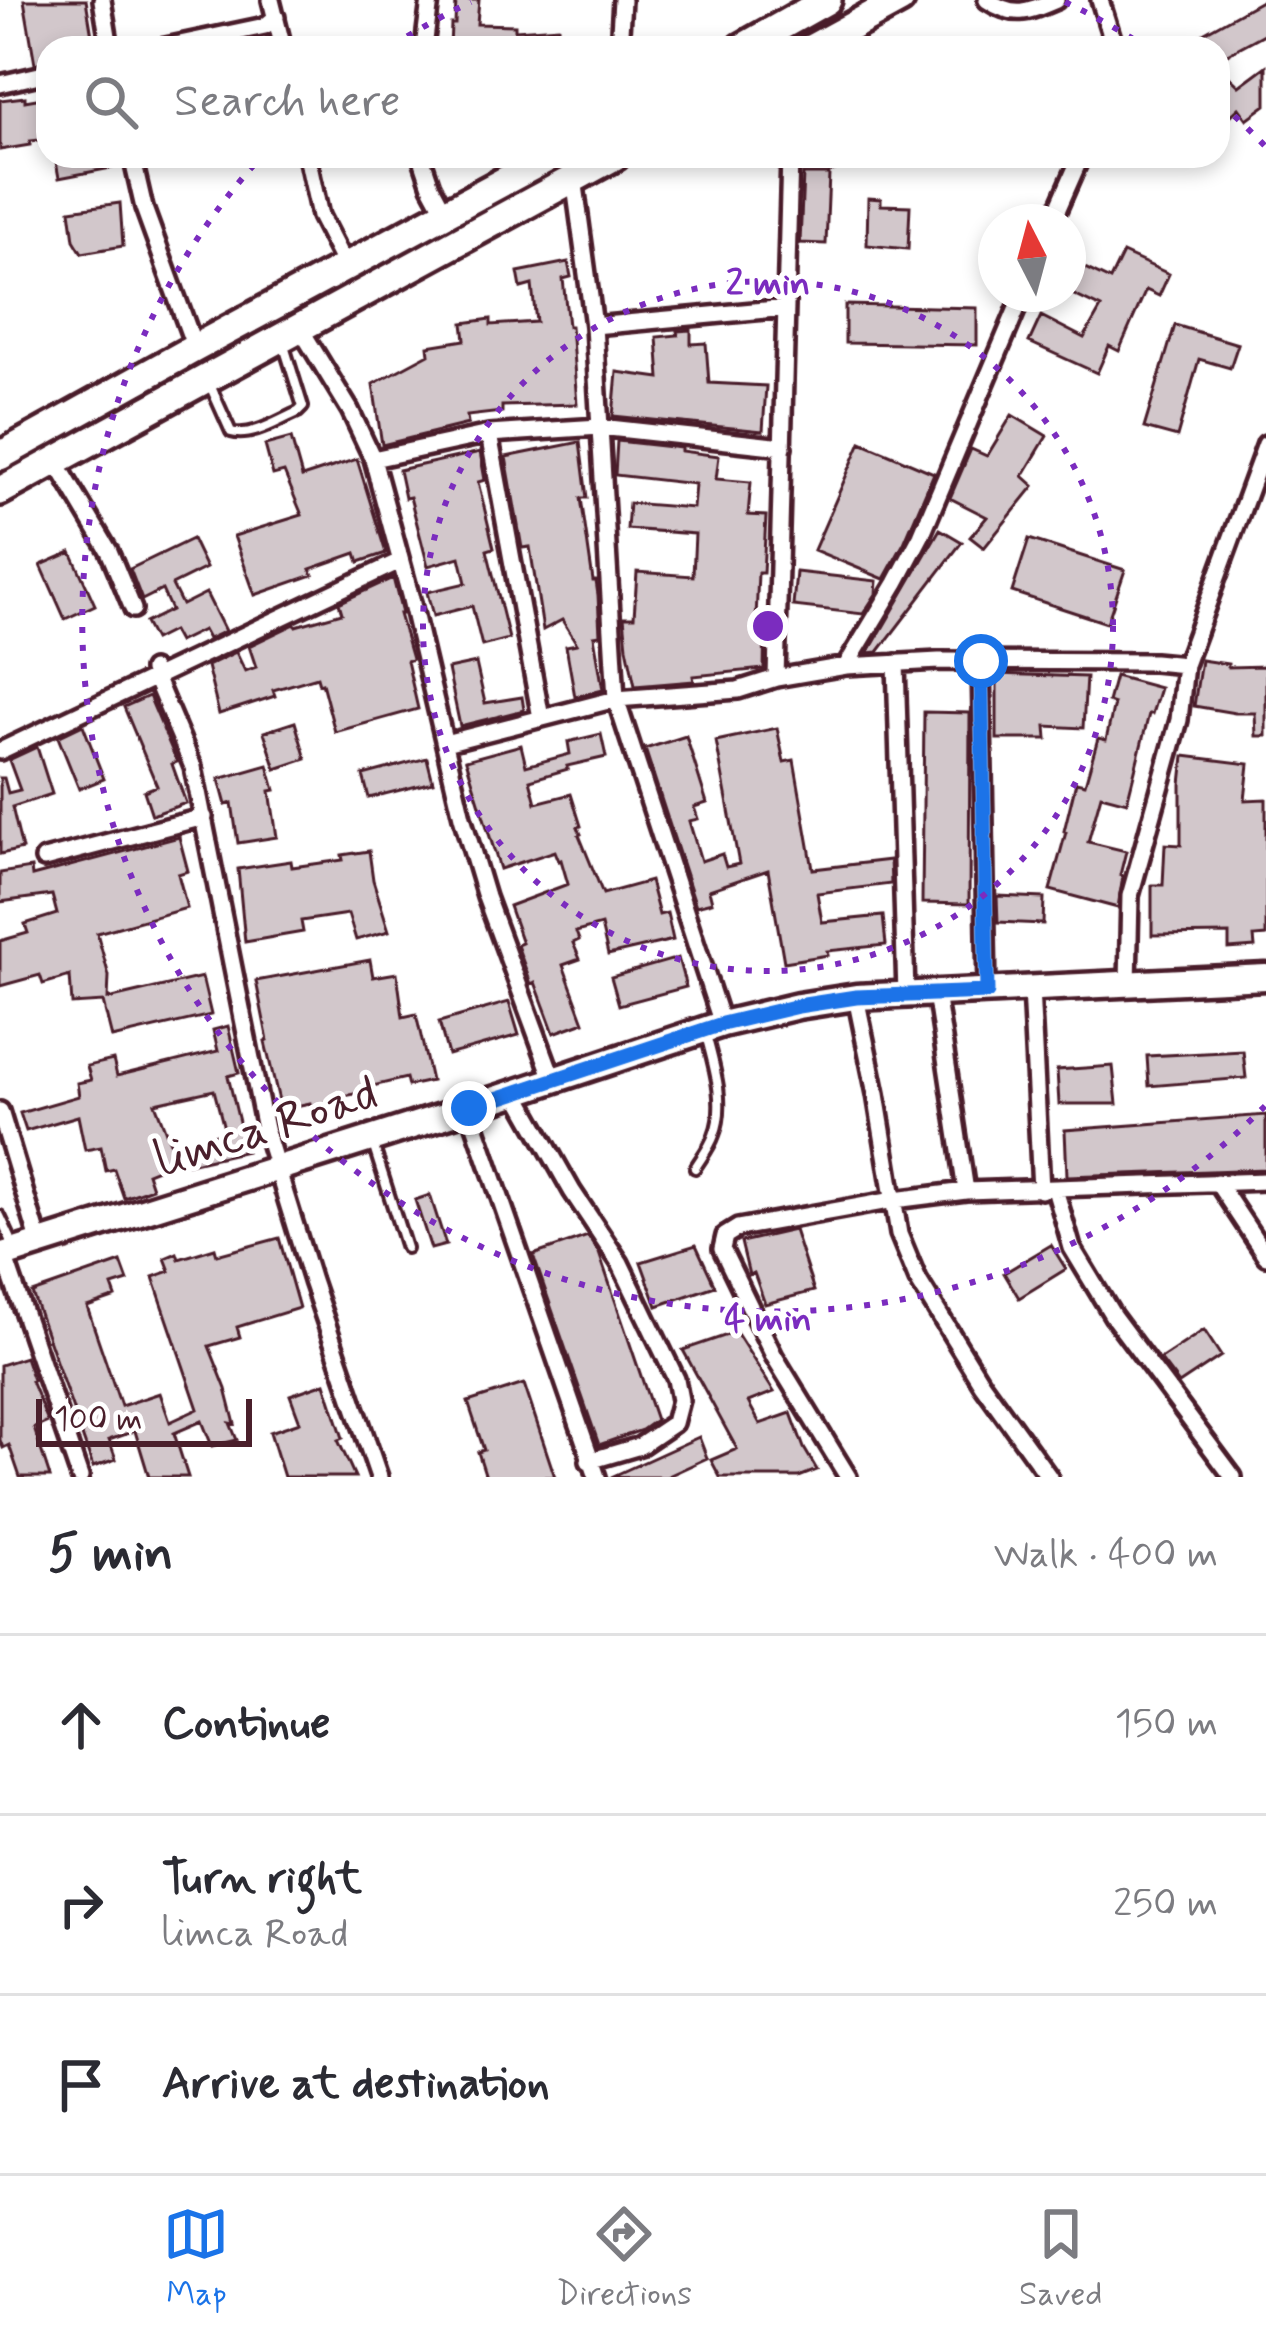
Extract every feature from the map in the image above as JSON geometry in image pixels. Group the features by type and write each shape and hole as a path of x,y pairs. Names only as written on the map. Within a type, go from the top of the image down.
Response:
{"highway":[{"path":"854,36 900,0"},
{"path":"762,36 818,2"},
{"path":"0,456 529,168"},
{"path":"0,491 593,168"}],"main road":[{"name":"limca Road","path":"15,1251 713,1027 798,1006 856,997 1266,977"}],"street":[{"path":"102,0 108,36"},
{"path":"426,36 430,0"},
{"path":"620,36 622,0"},
{"path":"988,0 1003,10 1030,12 1056,0"},
{"path":"1100,0 1111,36"},
{"path":"218,36 265,26 274,9"},
{"path":"0,84 36,76"},
{"path":"135,168 144,208 194,348"},
{"path":"310,168 320,217 346,268"},
{"path":"426,168 446,214"},
{"path":"776,678 790,168"},
{"path":"1060,204 1077,168"},
{"path":"574,178 594,326 616,699 713,1027"},
{"path":"594,326 786,308"},
{"path":"846,666 921,536 1015,312"},
{"path":"291,333 350,410 373,459 462,818 553,1079"},
{"path":"373,459 489,434 600,427 783,447"},
{"path":"489,434 541,718"},
{"path":"1128,983 1130,896 1179,720 1185,665 1265,449"},
{"path":"55,460 109,551 133,609"},
{"path":"0,751 400,561"},
{"path":"445,743 616,699 738,690 846,666 981,661 1185,665"},
{"path":"981,661 987,992"},
{"path":"896,663 906,994"},
{"path":"154,674 193,767 276,1170 379,1477"},
{"path":"44,859 204,817"},
{"path":"1030,988 1048,1190 1072,1248 1103,1299 1232,1477"},
{"path":"937,993 966,1191"},
{"path":"856,997 899,1234 918,1280 982,1384 1049,1477"},
{"path":"469,1108 593,1469 674,1424 680,1400 676,1378 620,1263 515,1092"},
{"path":"0,1111 15,1251 80,1477"},
{"path":"848,1477 774,1357 722,1249 725,1236 738,1228 966,1191 1266,1181"},
{"path":"1217,1183 1266,1256"}],"lane":[{"path":"207,378 236,436 298,412 303,407 291,333"},
{"path":"694,1168 715,1134 718,1118 713,1027"},
{"path":"372,1139 406,1248"},
{"path":"0,1216 15,1251"}],"building":[{"path":"24,0 86,0 92,36 36,36 35,64"},
{"path":"456,0 479,0 477,24 515,25 515,30 558,27 558,36 450,36 451,24 455,24"},
{"path":"1266,0 1266,33 1230,52 1230,36 1203,33"},
{"path":"1266,66 1266,105 1247,119 1239,108 1230,116 1230,77 1239,86"},
{"path":"36,99 36,140 30,145 0,150 0,100"},
{"path":"57,168 111,168 59,178"},
{"path":"803,174 829,174 826,244 800,243"},
{"path":"868,198 881,199 881,205 910,206 908,249 867,245"},
{"path":"120,203 123,246 82,253 74,240 70,210"},
{"path":"1123,253 1169,274 1159,296 1146,290 1119,351 1109,346 1097,373 1029,342 1041,316 1084,338 1101,308 1086,301 1086,269 1110,280"},
{"path":"568,262 571,277 563,279 577,404 502,406 502,412 467,416 468,424 382,445 373,384 429,354 428,346 465,340 463,323 491,319 491,325 536,322 532,285 521,288 518,272"},
{"path":"845,305 977,308 977,345 845,343"},
{"path":"1175,325 1238,344 1230,368 1199,359 1177,437 1144,428"},
{"path":"691,330 691,344 706,343 709,383 766,386 763,431 613,416 617,372 660,378 657,337"},
{"path":"1012,415 1047,436 1023,476 1034,486 984,548 970,537 987,517 950,498 971,449 987,456"},
{"path":"291,438 302,477 357,459 386,553 359,562 356,553 310,569 313,575 255,595 234,536 302,515 284,472 273,475 265,445"},
{"path":"617,441 719,456 716,479 751,482 748,515 766,516 756,618 765,617 764,669 635,686 624,617 634,617 637,572 693,576 695,534 627,529 629,503 693,508 695,484 615,475"},
{"path":"580,442 587,498 581,498 598,595 600,635 594,636 603,690 575,697 566,646 577,644 562,620 543,630 530,547 522,548 506,457"},
{"path":"861,442 934,473 884,579 814,550"},
{"path":"480,452 485,480 478,482 494,548 487,550 509,639 482,646 472,606 433,616 427,592 466,583 460,557 428,566 399,470"},
{"path":"940,529 962,542 878,652 868,653"},
{"path":"192,539 206,568 172,585 182,605 206,593 225,631 208,639 203,630 178,642 172,631 154,640 145,623 171,610 162,590 142,600 130,569"},
{"path":"1029,539 1125,570 1107,623 1012,592"},
{"path":"71,552 95,605 65,619 41,565"},
{"path":"796,572 877,581 876,594 863,614 793,606"},
{"path":"393,578 418,709 335,732 317,677 219,714 207,666 236,652 245,671 256,667 249,646 295,624 342,613 339,603"},
{"path":"1201,660 1228,667 1266,666 1266,736 1256,736 1255,713 1194,706"},
{"path":"476,663 485,703 522,697 524,710 460,726 448,669"},
{"path":"997,674 1086,677 1083,728 1046,726 1047,739 997,739"},
{"path":"1115,676 1160,688 1127,802 1101,795 1088,842 1126,851 1118,908 1050,890 1076,782 1085,784 1098,738 1106,740"},
{"path":"149,696 177,762 172,764 186,803 152,815 144,791 157,786 124,707"},
{"path":"924,712 970,713 969,904 922,903"},
{"path":"295,722 306,759 276,769 264,732"},
{"path":"83,725 104,779 79,789 58,737"},
{"path":"777,728 784,762 794,760 813,869 890,860 891,884 817,893 822,922 883,916 886,945 827,951 828,955 784,962 768,870 709,890 712,902 696,906 645,749 686,736 707,803 694,807 698,819 689,821 701,861 722,854 726,867 739,864 716,741"},
{"path":"601,734 606,757 530,780 536,803 571,794 581,826 579,835 603,894 650,881 659,915 667,913 673,940 608,955 601,925 576,932 579,940 573,943 580,959 563,965 584,1022 554,1033 517,945 522,943 509,906 568,884 561,860 555,851 500,869 466,760 521,745 526,766 570,754 568,742"},
{"path":"37,747 52,794 12,807 22,849 0,854 0,778 8,793 20,790 9,760"},
{"path":"1184,756 1249,764 1245,800 1266,799 1266,936 1254,937 1255,947 1229,949 1229,934 1152,935 1152,885 1163,885 1165,844 1181,845"},
{"path":"427,758 433,782 369,798 363,775"},
{"path":"268,765 275,790 270,791 277,837 238,843 232,803 226,805 219,779"},
{"path":"179,837 188,871 178,874 187,908 97,933 109,976 108,999 202,977 211,1015 112,1038 103,1002 72,1004 70,976 43,984 40,975 0,986 0,941 28,933 25,924 57,914 52,895 0,902 0,873 31,868 32,876"},
{"path":"369,851 389,931 356,940 348,914 301,921 303,932 245,942 238,869 343,860 342,855"},
{"path":"997,896 1044,898 1043,924 998,922"},
{"path":"678,958 686,987 619,1005 611,977"},
{"path":"370,960 373,977 397,973 403,1017 416,1014 431,1081 408,1086 406,1078 333,1098 334,1103 281,1109 256,981"},
{"path":"509,1002 519,1035 448,1055 439,1022"},
{"path":"228,1026 239,1073 228,1076 246,1151 189,1164 187,1157 147,1173 152,1188 124,1198 114,1169 106,1171 101,1147 85,1150 78,1116 26,1131 20,1113 79,1096 77,1083 91,1080 87,1066 113,1060 117,1076 218,1051 213,1030","holes":["214,1090 225,1132 171,1145 155,1103"]},
{"path":"1243,1051 1246,1078 1149,1086 1147,1056"},
{"path":"1113,1066 1117,1104 1059,1104 1057,1070"},
{"path":"1266,1115 1266,1169 1067,1176 1065,1130"},
{"path":"430,1195 446,1245 431,1249 415,1200"},
{"path":"794,1230 814,1291 765,1304 754,1273 749,1275 741,1242"},
{"path":"588,1236 599,1253 656,1420 599,1445 533,1255"},
{"path":"279,1238 299,1308 237,1327 240,1337 209,1346 226,1389 237,1440 212,1446 202,1421 174,1433 188,1477 149,1477 135,1431 109,1440 116,1459 93,1467 32,1293 121,1262 128,1281 112,1286 116,1297 87,1307 121,1406 160,1393 170,1422 198,1409 153,1277 170,1271 165,1258 177,1253 179,1259 215,1248 217,1255"},
{"path":"696,1245 715,1286 657,1306 641,1262"},
{"path":"1051,1245 1066,1269 1019,1298 1004,1273"},
{"path":"1204,1330 1221,1356 1179,1384 1160,1359"},
{"path":"736,1332 774,1392 748,1402 760,1424 791,1413 817,1470 799,1477 720,1477 711,1460 737,1449 683,1350"},
{"path":"25,1357 48,1422 34,1428 50,1477 20,1477 9,1445 3,1448 0,1440 0,1365"},
{"path":"325,1383 343,1438 338,1440 355,1477 284,1477 270,1432 300,1422 290,1395"},
{"path":"524,1384 555,1477 486,1477 478,1452 484,1450 468,1402"},
{"path":"699,1437 707,1458 666,1477 611,1477"}],"route":[{"path":"469,1108 722,1024 798,1006 856,997 987,992 981,661"}]}
